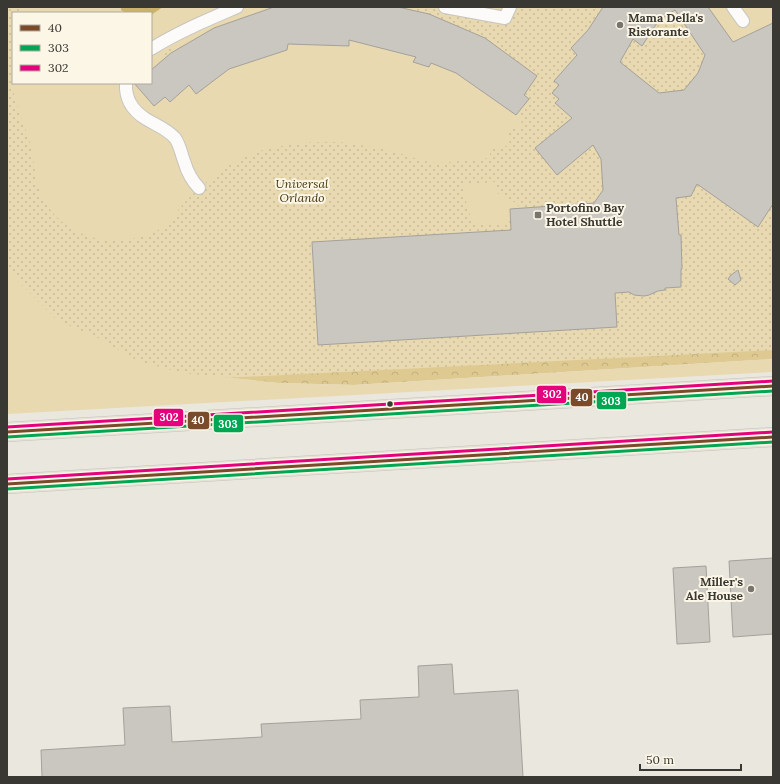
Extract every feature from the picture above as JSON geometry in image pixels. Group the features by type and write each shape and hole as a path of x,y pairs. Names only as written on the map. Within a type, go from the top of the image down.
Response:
{"main road":[{"path":"7,432 773,386"},
{"path":"7,484 773,437"}],"street":[{"path":"152,48 163,41 237,7"},
{"path":"445,7 505,18 510,7"},
{"path":"733,7 743,21"},
{"path":"126,84 126,94 130,104 136,111 145,119 162,128 174,137 190,177 199,188"}],"green space":[{"name":"Universal Orlando","path":"7,7 773,7 773,350 7,389"},
{"path":"25,7 121,7 121,10 124,12 24,12"},
{"path":"163,7 265,7 266,10 217,27 174,52 166,35 157,41 167,57 152,69 152,14"},
{"path":"708,7 773,7 773,23 737,40 742,52 713,35 723,28"},
{"path":"349,40 416,57 413,62 431,63 456,73 521,119 522,126 507,130 510,145 490,150 490,157 478,161 433,163 388,150 338,142 308,143 268,149 242,158 207,181 183,204 163,227 142,237 125,240 108,240 92,237 76,231 62,222 50,209 38,187 30,143 17,105 12,84 135,84 154,106 165,97 171,102 189,85 197,94 229,69 287,50 288,44"},
{"path":"7,141 773,321 773,359 354,385 279,383 183,373"},
{"path":"496,182 497,193 518,204 519,208 510,209 511,219 500,225 488,225 475,222 470,214 463,187 465,184"},
{"path":"7,266 19,282 57,320 98,338 138,361 183,373 279,383 354,385 773,359 773,372 7,414"}],"water":[{"path":"121,7 163,7 152,14 152,12 124,12 121,10"}],"building":[{"path":"274,7 398,7 429,14 485,38 537,76 524,95 529,99 516,115 456,73 431,63 429,67 413,62 416,57 349,40 349,46 288,44 287,50 229,69 196,94 189,85 170,102 165,97 154,106 135,84 152,84 152,69 171,53 214,28"},
{"path":"603,7 708,7 733,42 773,23 773,204 758,227 697,184 691,196 676,198 679,235 681,235 681,287 665,288 665,290 644,296 634,295 629,292 615,293 617,327 318,345 312,242 511,230 510,209 594,203 603,190 601,159 593,145 557,175 535,148 572,118 555,103 559,99 552,93 559,85 554,81 577,55 571,48 588,30","holes":["675,10 705,55 698,73 684,90 659,93 620,62 633,39 642,46 659,20"]},
{"path":"738,270 741,280 735,285 728,279"},
{"name":"Miller's Ale House","path":"773,558 773,634 733,637 729,561"},
{"path":"706,566 710,642 677,644 673,568"},
{"path":"452,664 454,694 518,690 523,777 42,777 41,750 125,745 123,708 170,706 172,742 262,737 261,724 361,719 360,700 419,697 418,666"}],"transit line":[{"name":"302","path":"7,427 773,381"},
{"name":"40","path":"7,432 773,386"},
{"name":"303","path":"7,437 773,391"},
{"name":"302","path":"7,479 773,432"},
{"name":"40","path":"7,484 773,437"},
{"name":"303","path":"7,489 773,442"}],"place":[{"name":"Mama Della's Ristorante","path":"620,25"},
{"name":"Portofino Bay Hotel Shuttle","path":"538,215"},
{"name":"Miller's Ale House","path":"751,589"}]}
